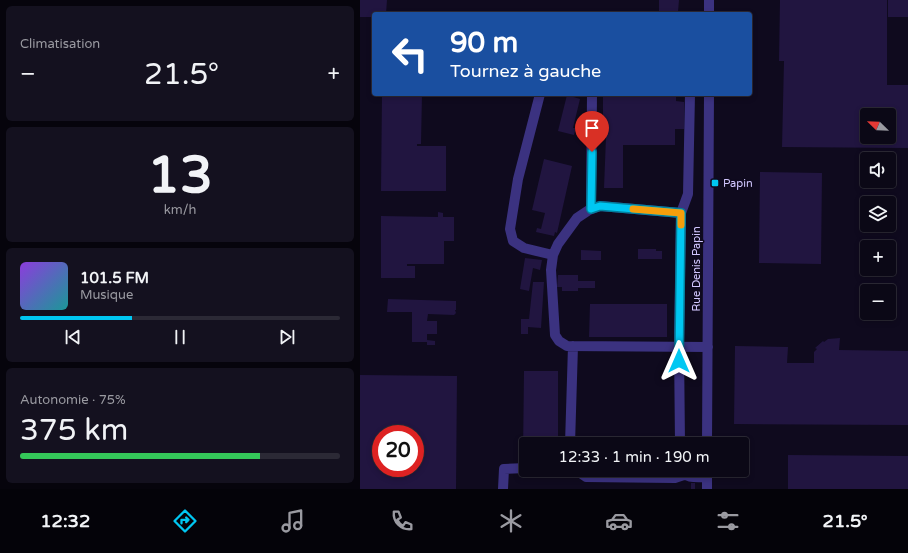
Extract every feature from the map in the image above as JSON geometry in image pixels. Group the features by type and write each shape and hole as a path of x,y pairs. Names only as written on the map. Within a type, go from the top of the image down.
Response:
{"street":[{"path":"709,0 709,12"},
{"path":"539,96 518,179 510,229 513,241 524,248 553,255"},
{"path":"591,209 592,96"},
{"path":"680,437 679,347 681,213 688,194 690,96"},
{"name":"Rue Denis Papin","path":"707,437 709,96"},
{"path":"681,213 600,206 591,209 578,218 558,244 553,255 551,270 555,335 559,341 567,346 708,347"},
{"path":"570,437 573,346"},
{"path":"503,489 504,469 519,468"},
{"path":"586,477 676,477"},
{"path":"707,477 707,489"}],"building":[{"path":"360,0 387,0 386,12 372,12 372,17 360,17"},
{"path":"659,0 679,0 678,12 659,12"},
{"path":"780,0 887,0 887,85 908,85 908,148 782,147 784,61 779,61"},
{"path":"888,0 908,0 908,17 888,17"},
{"path":"382,96 422,96 421,144 417,144 417,146 446,146 446,191 381,191"},
{"path":"567,96 580,99 573,128 576,128 574,135 558,131"},
{"path":"603,96 676,96 676,101 684,102 684,129 675,129 675,145 623,145 623,188 604,188 606,137 603,137"},
{"path":"544,159 572,166 557,233 555,232 554,236 536,232 537,228 541,229 545,213 532,210"},
{"path":"760,172 822,173 821,264 759,263"},
{"path":"438,212 443,213 443,217 454,217 454,241 444,241 444,264 407,264 407,266 415,266 415,278 381,278 381,216 438,217"},
{"path":"638,249 656,249 656,251 662,251 662,259 638,259"},
{"path":"581,250 601,251 601,260 581,260"},
{"path":"525,258 542,260 540,270 533,268 529,291 520,289"},
{"path":"558,275 578,275 578,281 595,281 595,288 578,288 578,291 562,291 562,287 557,287"},
{"path":"533,282 544,282 541,328 528,327 528,334 521,334 521,319 529,319"},
{"path":"388,299 456,301 456,313 454,315 428,314 427,321 437,321 437,334 427,334 427,340 435,341 435,345 427,345 427,342 412,342 412,312 387,312"},
{"path":"590,304 667,304 667,337 589,337"},
{"path":"840,338 839,350 908,351 908,425 734,424 735,346 788,347 787,363 814,363 814,352 817,349 815,348 823,341 824,342 828,339"},
{"path":"524,371 558,371 558,437 523,437"},
{"path":"360,375 457,376 456,489 360,489"},
{"path":"788,455 908,456 908,489 788,489"},
{"path":"691,483 695,483 695,489 691,489"}],"slow traffic":[{"path":"633,209 681,213 681,225"}],"place":[{"name":"Papin","path":"715,183"}],"route":[{"path":"592,152 591,209 600,206 681,213 679,361"}]}
